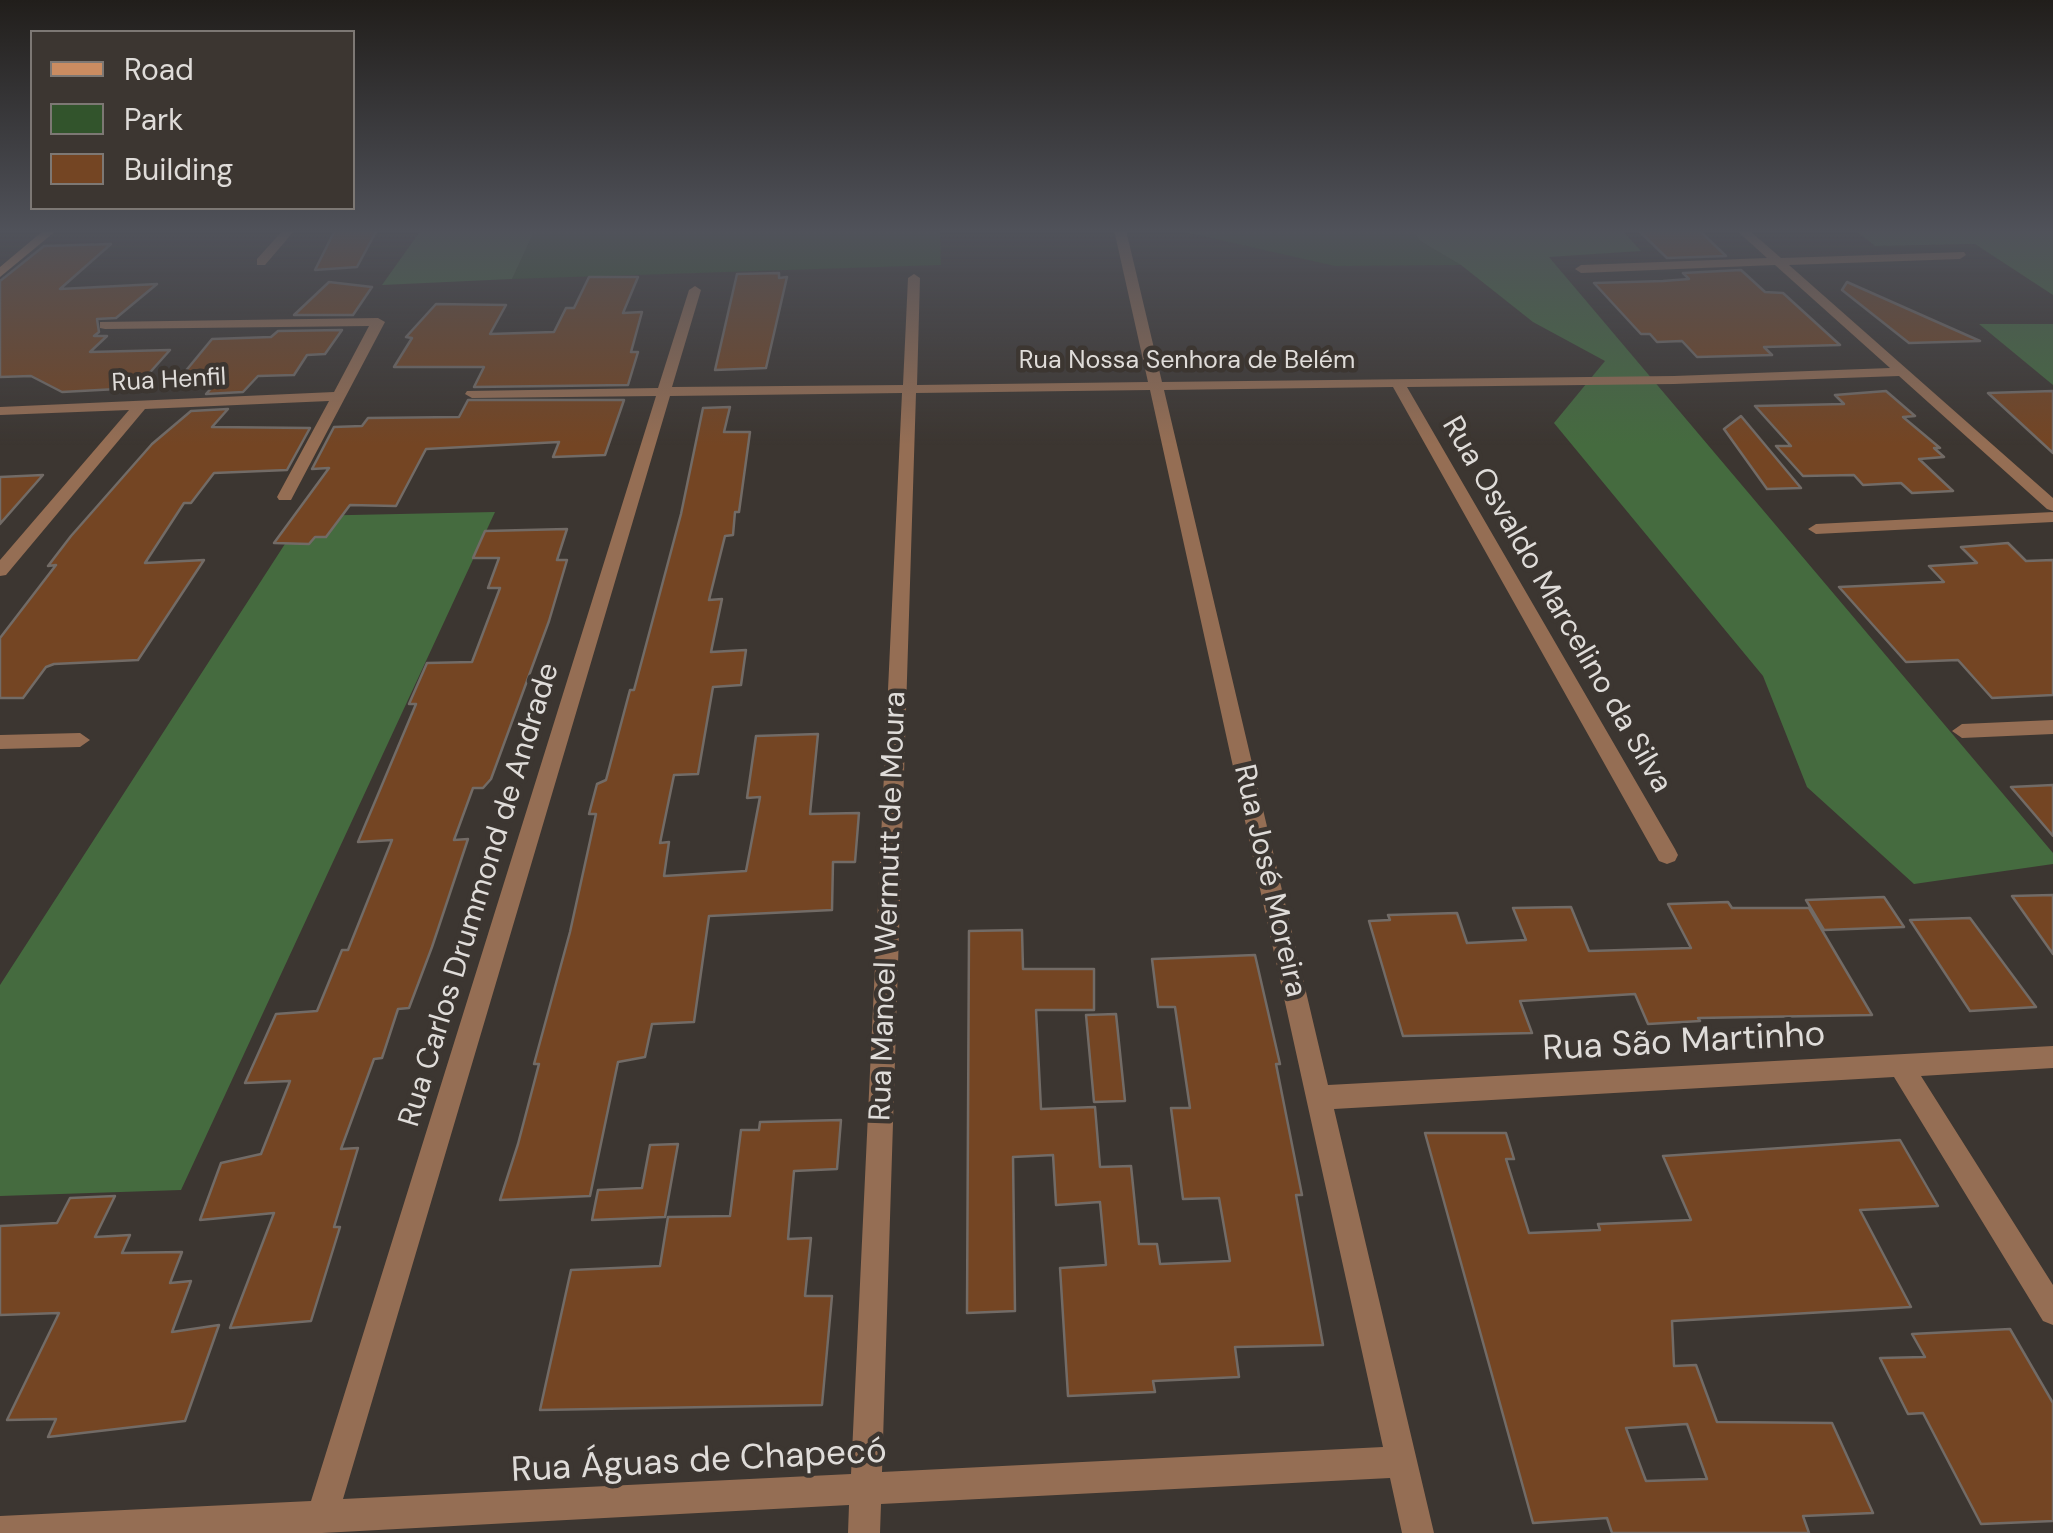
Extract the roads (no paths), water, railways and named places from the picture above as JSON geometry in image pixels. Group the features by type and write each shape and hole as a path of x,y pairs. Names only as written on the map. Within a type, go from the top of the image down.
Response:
{"street":[{"name":"Rua Carlos Drummond de Andrade","path":"322,1517 692,302"},
{"name":"Rua Manoel Wermutt de Moura","path":"864,1533 913,302"},
{"name":"Rua José Moreira","path":"1136,302 1418,1533"},
{"path":"1823,302 2053,506"},
{"path":"106,325 378,322 285,497"},
{"name":"Rua Nossa Senhora de Belém","path":"472,394 1902,372"},
{"name":"Rua Osvaldo Marcelino da Silva","path":"1397,382 1667,855"},
{"name":"Rua Henfil","path":"0,411 340,396"},
{"path":"0,571 141,405"},
{"path":"1816,529 2053,517"},
{"path":"1962,730 2053,727"},
{"path":"0,742 80,740"},
{"name":"Rua São Martinho","path":"1318,1098 2053,1058"},
{"path":"1901,1066 2053,1310"},
{"name":"Rua Águas de Chapecó","path":"0,1532 865,1492 1401,1462"}]}
